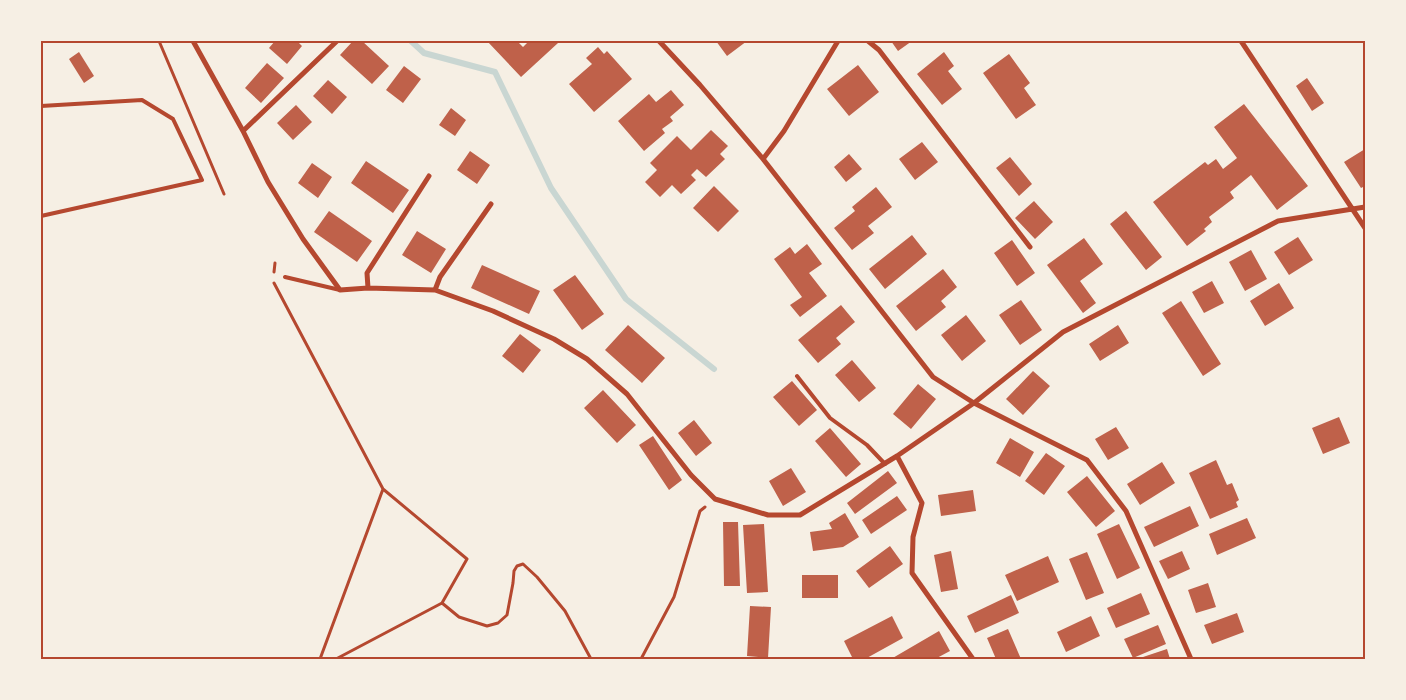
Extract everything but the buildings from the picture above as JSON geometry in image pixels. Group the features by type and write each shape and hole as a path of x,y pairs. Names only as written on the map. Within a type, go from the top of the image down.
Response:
{"street":[{"path":"192,41 268,182 302,239 340,290 368,288 435,290 493,311 554,339 587,359 627,394 690,474 715,499 768,516 800,515 885,464 974,403 1063,332 1132,296 1278,221 1365,207"},
{"path":"242,131 337,41"},
{"path":"659,41 700,85 763,159 933,377 974,403 1087,460 1126,511 1191,659"},
{"path":"763,159 784,130 838,41"},
{"path":"868,41 879,50 1030,247"},
{"path":"1241,41 1365,228"},
{"path":"368,288 368,272 429,176"},
{"path":"435,290 440,277 491,204"},
{"path":"897,456 922,503 913,537 912,573 973,659"}],"lane":[{"path":"41,106 142,100 173,118 202,180 41,216"},
{"path":"285,277 340,290"},
{"path":"797,376 830,418 867,445 885,464"}],"path":[{"path":"159,41 224,194"},
{"path":"274,263 274,285 383,488 467,559 442,603 336,659"},
{"path":"320,659 383,488"},
{"path":"641,659 674,597 700,511 715,499"},
{"path":"442,603 459,617 487,626 498,623 507,615 514,571 517,566 523,564 565,611 591,659"}],"waterway":[{"path":"411,41 424,53 495,72 551,188 626,299 714,369"}]}
